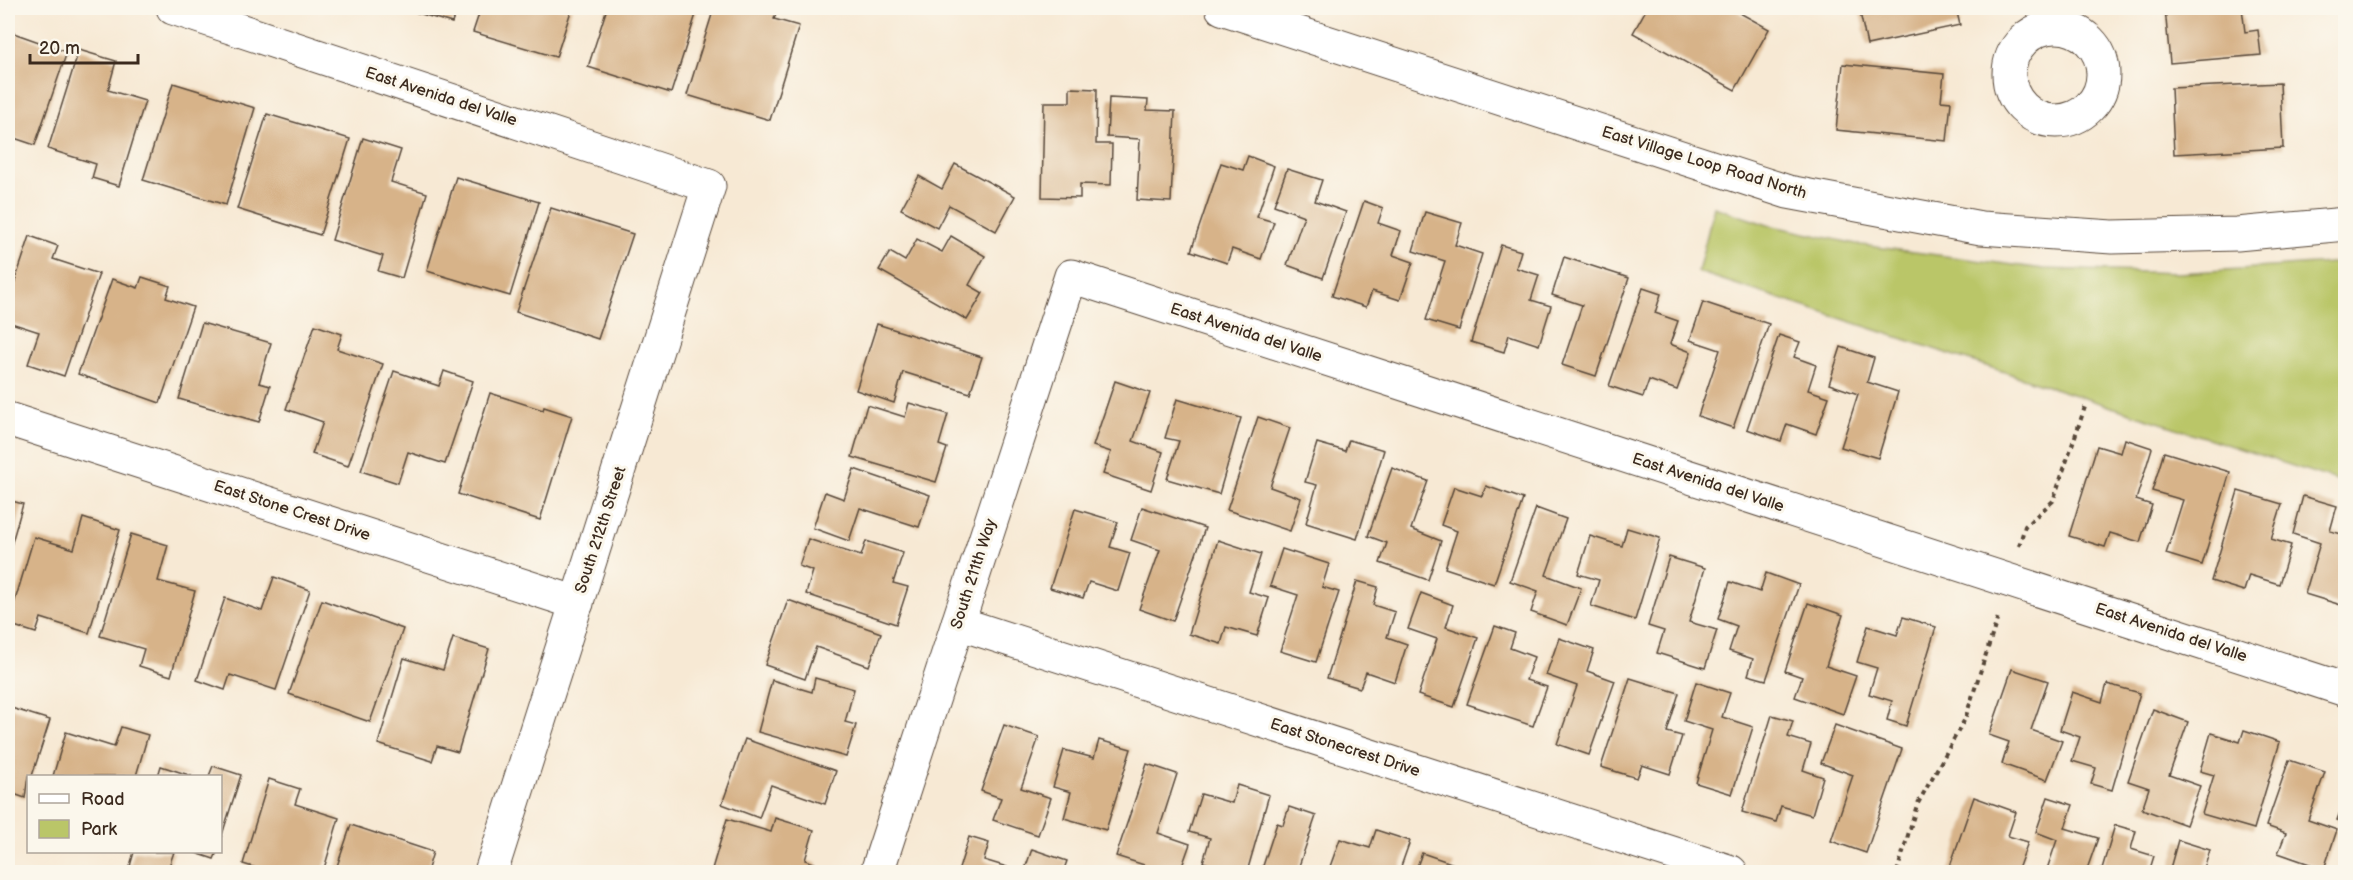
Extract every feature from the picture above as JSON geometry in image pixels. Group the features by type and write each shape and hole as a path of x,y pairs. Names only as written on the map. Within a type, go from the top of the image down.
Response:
{"street":[{"name":"East Avenida del Valle","path":"173,8 709,186"},
{"name":"East Village Loop Road North","path":"1222,8 1788,192 1981,228 2112,237 2237,234 2346,224"},
{"name":"South 212th Street","path":"491,873 709,186"},
{"name":"East Avenida del Valle","path":"1071,276 2346,690"},
{"name":"South 211th Way","path":"877,873 1071,276"},
{"name":"East Stone Crest Drive","path":"8,419 577,603"},
{"name":"East Stonecrest Drive","path":"958,623 1731,873"}],"path":[{"path":"1898,873 1917,805 1965,719 2025,526 2053,501 2085,407"}],"green space":[{"path":"1714,207 1768,225 1861,245 2044,269 2179,273 2345,262 2345,483 1698,272"}],"building":[{"path":"401,8 457,8 452,23"},
{"path":"481,8 572,8 556,57 473,32"},
{"path":"607,8 698,8 671,93 588,67"},
{"path":"714,8 778,8 774,19 799,26 770,120 687,95"},
{"path":"1647,8 1731,8 1769,29 1735,90 1633,33"},
{"path":"1859,8 1956,8 1960,25 1867,45"},
{"path":"2165,8 2242,8 2245,32 2258,30 2261,55 2170,63"},
{"path":"8,31 67,52 35,145 8,136"},
{"path":"79,50 116,61 108,90 145,101 119,186 92,178 96,164 48,149"},
{"path":"1843,64 1944,74 1941,101 1951,102 1947,141 1836,130"},
{"path":"173,83 255,108 226,205 143,180"},
{"path":"2280,83 2283,148 2174,154 2171,88"},
{"path":"1070,88 1097,89 1096,144 1112,144 1111,185 1080,184 1080,198 1042,197 1044,102 1070,102"},
{"path":"1109,98 1148,100 1147,110 1175,111 1171,202 1137,200 1140,139 1107,137"},
{"path":"267,114 350,139 320,235 237,209"},
{"path":"363,138 401,150 391,182 427,193 402,278 378,271 383,256 332,240"},
{"path":"1248,156 1274,166 1257,217 1274,222 1261,259 1232,249 1227,263 1191,251 1221,163 1243,170"},
{"path":"955,164 1015,196 996,231 949,205 937,228 901,209 919,176 942,189"},
{"path":"1287,169 1322,180 1315,201 1346,212 1323,278 1287,265 1304,216 1274,205"},
{"path":"456,177 539,202 510,296 427,271"},
{"path":"1364,201 1383,208 1378,223 1401,231 1393,255 1413,262 1400,300 1372,291 1366,307 1332,296"},
{"path":"551,208 633,234 598,339 516,312"},
{"path":"1425,212 1462,223 1455,245 1482,254 1459,330 1426,320 1445,261 1413,251"},
{"path":"30,236 58,246 53,259 99,274 64,376 28,364 39,332 8,322 8,302"},
{"path":"951,236 985,256 969,285 983,293 967,320 879,270 890,252 905,261 917,239 942,252"},
{"path":"1501,245 1521,251 1516,268 1539,275 1531,300 1551,306 1539,345 1509,335 1504,352 1471,342"},
{"path":"1564,257 1629,278 1596,376 1562,365 1582,305 1552,295"},
{"path":"142,277 170,286 166,298 193,307 160,403 78,374 112,279 138,288"},
{"path":"1643,288 1661,294 1655,313 1678,321 1670,344 1691,352 1677,390 1649,380 1643,397 1609,386"},
{"path":"1703,302 1769,324 1733,428 1698,416 1720,350 1690,340"},
{"path":"202,323 271,343 259,383 270,386 259,422 179,399"},
{"path":"877,324 982,357 970,393 903,372 894,403 856,390"},
{"path":"315,325 342,334 337,349 383,364 348,466 312,454 323,422 286,409"},
{"path":"1779,335 1800,342 1794,357 1816,365 1808,390 1829,397 1816,434 1787,424 1781,441 1747,429"},
{"path":"1841,347 1874,358 1867,382 1898,392 1878,458 1841,447 1858,394 1829,384"},
{"path":"394,371 439,386 444,371 473,381 445,464 408,452 398,483 361,471"},
{"path":"1115,381 1150,393 1133,441 1163,452 1151,490 1103,474 1111,452 1093,446"},
{"path":"490,393 543,410 544,407 572,416 540,520 458,494"},
{"path":"1177,399 1241,418 1219,494 1167,479 1179,441 1165,438"},
{"path":"909,403 948,414 939,445 947,448 936,482 852,457 867,405 905,417"},
{"path":"1258,417 1290,428 1270,487 1301,498 1290,531 1227,510"},
{"path":"2125,439 2152,448 2136,500 2152,505 2140,542 2110,533 2105,547 2069,536 2097,446 2121,453"},
{"path":"1349,440 1384,450 1357,539 1306,523 1317,485 1305,482 1317,443 1345,451"},
{"path":"2164,452 2230,472 2202,565 2166,554 2183,500 2152,491"},
{"path":"1392,468 1428,481 1411,529 1441,541 1428,580 1380,563 1387,543 1368,536"},
{"path":"854,469 930,495 919,527 860,508 849,541 813,528 825,492 844,499"},
{"path":"1486,486 1523,499 1494,584 1445,568 1457,531 1441,525 1454,487 1482,496"},
{"path":"2238,491 2282,504 2271,539 2291,545 2279,584 2249,575 2244,591 2211,581"},
{"path":"2303,496 2337,506 2330,531 2346,535 2346,589 2341,605 2305,594 2320,543 2293,534"},
{"path":"8,500 23,504 8,556"},
{"path":"1142,507 1205,528 1173,621 1139,609 1160,550 1131,540"},
{"path":"1536,508 1566,519 1546,575 1581,588 1567,625 1531,612 1538,591 1510,581"},
{"path":"1075,509 1118,522 1110,547 1130,553 1118,591 1089,582 1083,598 1050,588"},
{"path":"83,518 120,530 89,633 41,618 36,633 8,624 34,537 74,549"},
{"path":"1627,528 1660,538 1635,620 1591,606 1599,580 1578,574 1590,536 1622,546"},
{"path":"131,534 168,545 158,581 195,591 171,676 139,666 144,649 100,636"},
{"path":"808,539 861,556 866,541 903,553 893,583 908,587 896,624 806,594 813,571 799,566"},
{"path":"1218,540 1261,554 1249,592 1269,598 1257,636 1226,627 1221,644 1189,634"},
{"path":"1282,549 1329,564 1322,587 1339,592 1316,662 1280,651 1298,595 1270,586"},
{"path":"1669,557 1705,568 1689,622 1717,630 1705,668 1657,653 1664,631 1648,626"},
{"path":"1766,573 1799,585 1766,680 1748,675 1753,659 1729,651 1737,626 1718,619 1730,582 1760,592"},
{"path":"274,577 310,590 276,690 230,675 225,690 197,680 225,598 262,611"},
{"path":"1357,581 1378,587 1373,605 1395,612 1387,637 1407,644 1395,682 1366,672 1360,688 1327,678"},
{"path":"1421,593 1453,605 1446,627 1478,638 1454,707 1418,695 1437,639 1408,629"},
{"path":"322,600 403,629 370,722 289,694"},
{"path":"788,600 881,633 869,666 816,647 805,679 765,665"},
{"path":"1808,603 1843,615 1826,666 1856,676 1843,714 1795,697 1802,677 1785,671"},
{"path":"1903,617 1936,627 1906,726 1887,720 1892,701 1869,694 1877,668 1857,662 1868,626 1897,635"},
{"path":"1495,626 1515,633 1510,648 1534,657 1526,680 1547,687 1533,726 1467,704"},
{"path":"453,638 489,649 458,752 437,746 432,761 378,744 404,658 443,670"},
{"path":"1559,638 1594,650 1587,671 1615,681 1589,755 1557,744 1577,686 1546,675"},
{"path":"2012,669 2048,681 2031,730 2062,741 2047,780 2002,764 2009,742 1989,735"},
{"path":"815,678 854,689 845,722 856,725 846,757 758,732 772,680 812,692"},
{"path":"1630,678 1679,693 1667,732 1682,736 1670,774 1642,765 1637,778 1601,767"},
{"path":"1696,682 1730,693 1722,717 1753,727 1732,794 1696,783 1712,730 1684,721"},
{"path":"2107,684 2140,693 2112,790 2091,784 2096,768 2072,761 2080,737 2060,730 2072,692 2102,702"},
{"path":"8,707 50,720 32,775 27,775 25,798 8,792"},
{"path":"2153,709 2188,722 2169,775 2200,786 2186,825 2142,809 2149,788 2128,781"},
{"path":"1772,715 1793,721 1788,737 1811,744 1803,770 1823,777 1812,815 1781,806 1776,822 1742,812"},
{"path":"1004,725 1039,737 1021,788 1051,798 1038,835 993,820 1001,798 981,791"},
{"path":"1835,725 1902,749 1866,853 1831,841 1853,775 1821,763"},
{"path":"121,727 148,735 136,775 53,775 66,732 114,747"},
{"path":"2244,730 2280,742 2254,829 2202,814 2214,775 2200,771 2211,733 2240,742"},
{"path":"745,739 836,771 825,804 771,785 759,818 722,804"},
{"path":"1099,740 1131,749 1106,830 1064,818 1071,792 1053,787 1064,750 1094,758"},
{"path":"2289,760 2325,772 2308,820 2337,830 2324,869 2278,853 2286,833 2266,826"},
{"path":"1147,764 1177,774 1158,833 1190,844 1180,872 1166,872 1116,856"},
{"path":"161,766 189,775 158,775"},
{"path":"213,766 241,775 222,835 222,775 209,775"},
{"path":"269,779 300,789 295,804 339,818 323,872 269,872 243,864"},
{"path":"1237,785 1269,795 1247,872 1226,872 1227,870 1203,862 1210,838 1189,832 1201,794 1232,803"},
{"path":"2346,796 2346,823 2337,820"},
{"path":"1974,797 2016,812 2008,836 2028,842 2017,872 1948,872"},
{"path":"2048,797 2073,805 2065,828 2098,838 2086,872 2046,872 2057,840 2036,832"},
{"path":"1289,807 1316,816 1297,872 1261,872 1277,823 1283,825"},
{"path":"775,818 814,830 805,860 817,864 815,872 722,872 712,869 727,819 771,832"},
{"path":"351,825 433,852 427,872 335,872"},
{"path":"2115,825 2136,831 2131,849 2154,856 2149,872 2101,872"},
{"path":"1376,830 1410,841 1399,872 1328,872 1340,839 1370,848"},
{"path":"969,837 989,843 984,860 1007,867 1005,872 958,872"},
{"path":"2178,840 2210,850 2203,872 2169,872"},
{"path":"1032,849 1067,861 1063,872 1024,872"},
{"path":"134,853 174,853 167,872 152,872 130,866"},
{"path":"196,853 217,853 214,859"},
{"path":"1422,853 1454,864 1451,872 1415,872"}]}
